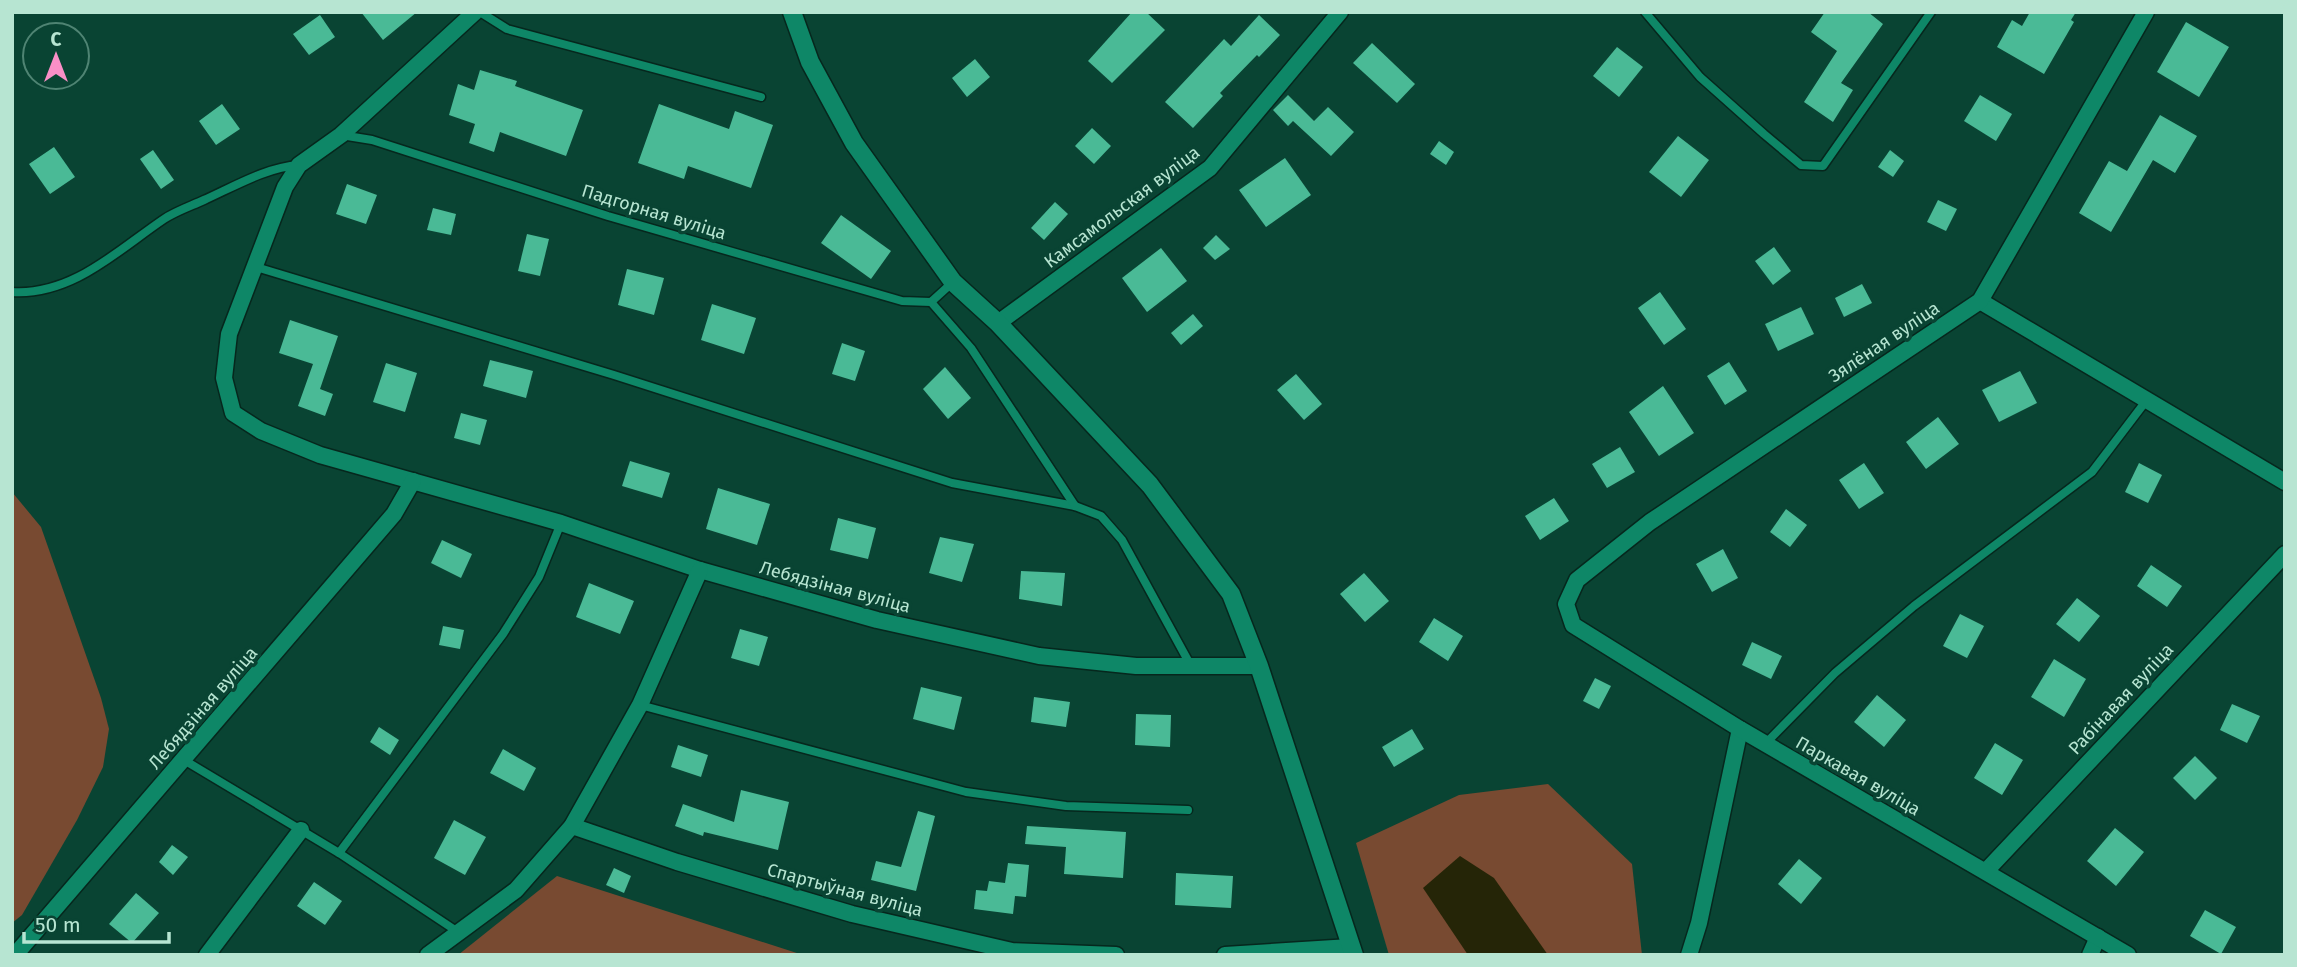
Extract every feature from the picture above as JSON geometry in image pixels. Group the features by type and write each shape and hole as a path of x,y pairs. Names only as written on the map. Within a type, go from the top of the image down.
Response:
{"street":[{"name":"Лебядзіная вуліца","path":"477,12 341,135 299,165 285,187 229,334 224,378 233,413 261,431 320,455 561,523 700,570 877,620 1039,656 1136,666 1258,666"},
{"path":"792,12 810,62 853,143 953,282 998,323 1150,485 1231,594 1258,666 1352,951 1225,955"},
{"name":"Камсамольская вуліца","path":"998,323 1210,168 1340,12"},
{"name":"Зялёная вуліца","path":"1573,625 1566,604 1577,580 1650,522 1980,301 2146,12"},
{"path":"1980,301 2285,482"},
{"name":"Лебядзіная вуліца","path":"15,955 394,514 413,481"},
{"name":"Рабінавая вуліца","path":"1986,871 2285,554"},
{"path":"428,955 516,890 572,826 640,705 700,570"},
{"name":"Паркавая вуліца","path":"1573,625 1765,744 2128,955"},
{"path":"1689,955 1699,923 1740,729"},
{"name":"Спартыўная вуліца","path":"572,826 677,862 852,914 1011,953 1116,955"},
{"path":"206,955 301,830"},
{"path":"2090,955 2098,937"}],"lane":[{"path":"477,12 507,29 761,97"},
{"path":"1645,12 1700,77 1765,134 1801,165 1823,166 1931,12"},
{"name":"Падгорная вуліца","path":"341,135 372,140 608,216 902,301 931,302"},
{"path":"12,292 31,293 67,282 111,259 167,217 286,166 299,165"},
{"path":"256,267 614,375 952,483 1075,506 1101,516 1122,540 1191,666"},
{"path":"953,282 931,302 971,348 1016,412 1075,506"},
{"path":"1765,744 1835,673 1895,623 2092,472 2146,401"},
{"path":"339,853 503,634 539,577 561,523"},
{"path":"640,705 966,792 1066,806 1188,810"},
{"path":"184,761 339,853 458,932"}],"shaded area":[{"path":"12,492 41,527 101,698 109,729 103,767 77,820 22,915 12,923"},
{"path":"1548,784 1632,864 1642,955 1389,955 1356,843 1459,795"},
{"path":"1460,856 1494,878 1548,955 1468,955 1423,888"},
{"path":"557,876 803,955 458,955"}],"building":[{"path":"361,12 417,12 383,40"},
{"path":"1132,12 1146,12 1165,30 1112,83 1088,61"},
{"path":"1825,12 1868,12 1883,24 1841,83 1853,90 1833,122 1804,102 1837,51 1811,32"},
{"path":"2030,12 2076,12 2071,20 2074,22 2044,74 1997,47 2012,20 2022,26"},
{"path":"320,15 335,37 309,55 293,34"},
{"path":"1259,15 1280,35 1220,93 1223,96 1193,128 1165,102 1224,39 1231,46"},
{"path":"2186,22 2229,47 2199,97 2157,72"},
{"path":"1372,43 1415,84 1397,103 1353,63"},
{"path":"1617,47 1643,67 1619,97 1593,76"},
{"path":"975,59 990,77 967,97 952,78"},
{"path":"480,70 517,81 515,86 583,110 566,156 500,132 494,152 469,143 475,124 449,115 458,84 474,90"},
{"path":"1288,95 1314,121 1328,107 1354,132 1331,156 1293,121 1288,126 1273,110"},
{"path":"1980,95 2012,114 1996,141 1964,121"},
{"path":"222,104 240,129 216,145 199,121"},
{"path":"659,104 729,129 735,111 773,125 751,188 688,166 684,179 638,163"},
{"path":"2160,115 2197,136 2175,173 2153,160 2111,232 2079,213 2109,161 2127,171"},
{"path":"1092,128 1111,146 1094,164 1075,146"},
{"path":"1678,136 1709,160 1681,197 1649,172"},
{"path":"1439,141 1454,152 1446,165 1430,154"},
{"path":"54,147 75,177 50,194 29,164"},
{"path":"153,150 174,180 161,189 140,159"},
{"path":"1890,150 1904,161 1893,177 1878,167"},
{"path":"1285,158 1311,195 1266,227 1239,190"},
{"path":"347,184 377,195 366,224 336,214"},
{"path":"1938,200 1957,209 1946,231 1927,222"},
{"path":"1055,202 1068,214 1044,240 1031,228"},
{"path":"433,208 456,214 451,235 427,230"},
{"path":"841,215 891,251 871,279 821,243"},
{"path":"527,234 549,239 540,276 518,271"},
{"path":"1216,235 1230,249 1215,260 1203,248"},
{"path":"1774,247 1791,271 1773,285 1755,261"},
{"path":"1161,248 1187,281 1147,312 1122,278"},
{"path":"627,269 664,278 654,315 618,305"},
{"path":"1862,284 1872,303 1844,317 1835,298"},
{"path":"1660,292 1686,329 1664,345 1638,308"},
{"path":"712,304 756,318 744,354 701,340"},
{"path":"1801,307 1814,334 1778,351 1765,324"},
{"path":"1193,314 1203,326 1181,345 1171,333"},
{"path":"290,320 338,336 320,389 333,394 325,416 298,406 313,364 279,353"},
{"path":"842,343 865,351 855,381 832,374"},
{"path":"490,360 533,371 526,398 483,386"},
{"path":"1729,362 1747,391 1725,405 1707,376"},
{"path":"386,363 417,373 405,412 373,402"},
{"path":"945,367 971,398 948,419 923,389"},
{"path":"2020,371 2037,403 1999,422 1982,390"},
{"path":"1296,374 1322,404 1304,420 1277,390"},
{"path":"1663,386 1694,433 1659,456 1629,412"},
{"path":"461,413 487,420 480,445 454,438"},
{"path":"1938,417 1959,444 1926,469 1906,442"},
{"path":"1620,447 1635,472 1607,488 1592,464"},
{"path":"630,461 670,473 662,498 622,486"},
{"path":"1864,463 1884,493 1859,509 1839,480"},
{"path":"2139,463 2162,475 2148,503 2125,492"},
{"path":"718,488 770,504 757,545 706,529"},
{"path":"1554,498 1569,521 1540,540 1525,516"},
{"path":"1786,509 1807,525 1790,547 1770,532"},
{"path":"838,518 876,528 868,559 830,550"},
{"path":"940,537 974,544 962,582 929,573"},
{"path":"442,540 472,554 461,578 431,563"},
{"path":"1723,549 1738,578 1712,592 1696,564"},
{"path":"2151,565 2182,586 2167,607 2137,586"},
{"path":"1021,571 1065,573 1062,606 1019,599"},
{"path":"1364,573 1389,601 1365,622 1340,594"},
{"path":"589,583 634,601 620,634 576,617"},
{"path":"2077,598 2100,616 2079,642 2056,624"},
{"path":"1960,614 1984,626 1967,658 1943,646"},
{"path":"1434,618 1463,636 1448,661 1419,642"},
{"path":"443,626 464,630 460,649 439,645"},
{"path":"740,629 768,637 759,666 731,658"},
{"path":"1752,642 1782,656 1771,679 1742,665"},
{"path":"2054,659 2086,679 2064,717 2031,697"},
{"path":"1595,678 1611,686 1599,709 1583,701"},
{"path":"921,687 962,697 954,730 913,719"},
{"path":"1877,695 1906,720 1884,747 1854,722"},
{"path":"1034,697 1070,702 1066,727 1031,722"},
{"path":"2232,704 2260,716 2247,743 2220,730"},
{"path":"1136,714 1171,715 1170,747 1135,745"},
{"path":"379,727 399,740 390,755 370,742"},
{"path":"1412,729 1424,749 1394,767 1382,747"},
{"path":"1995,743 2023,760 2002,795 1974,778"},
{"path":"678,745 708,755 701,777 671,767"},
{"path":"503,749 536,768 524,791 490,773"},
{"path":"2195,756 2217,778 2195,800 2173,778"},
{"path":"741,790 789,802 778,850 704,832 703,836 675,826 683,804 734,822"},
{"path":"918,811 935,816 916,891 871,880 876,861 901,867"},
{"path":"454,820 486,837 465,875 434,858"},
{"path":"1027,826 1126,832 1123,878 1064,874 1066,847 1025,844"},
{"path":"2115,828 2144,852 2116,886 2087,861"},
{"path":"172,845 188,857 173,875 159,862"},
{"path":"1799,859 1822,878 1801,904 1778,884"},
{"path":"1008,863 1029,865 1026,897 1015,896 1013,914 974,909 976,890 987,891 989,881 1005,883"},
{"path":"614,868 631,876 624,893 606,885"},
{"path":"1176,873 1233,876 1231,908 1175,905"},
{"path":"314,882 342,901 325,925 297,906"},
{"path":"136,893 159,913 132,943 109,924"},
{"path":"2205,910 2236,927 2221,954 2190,936"}]}
